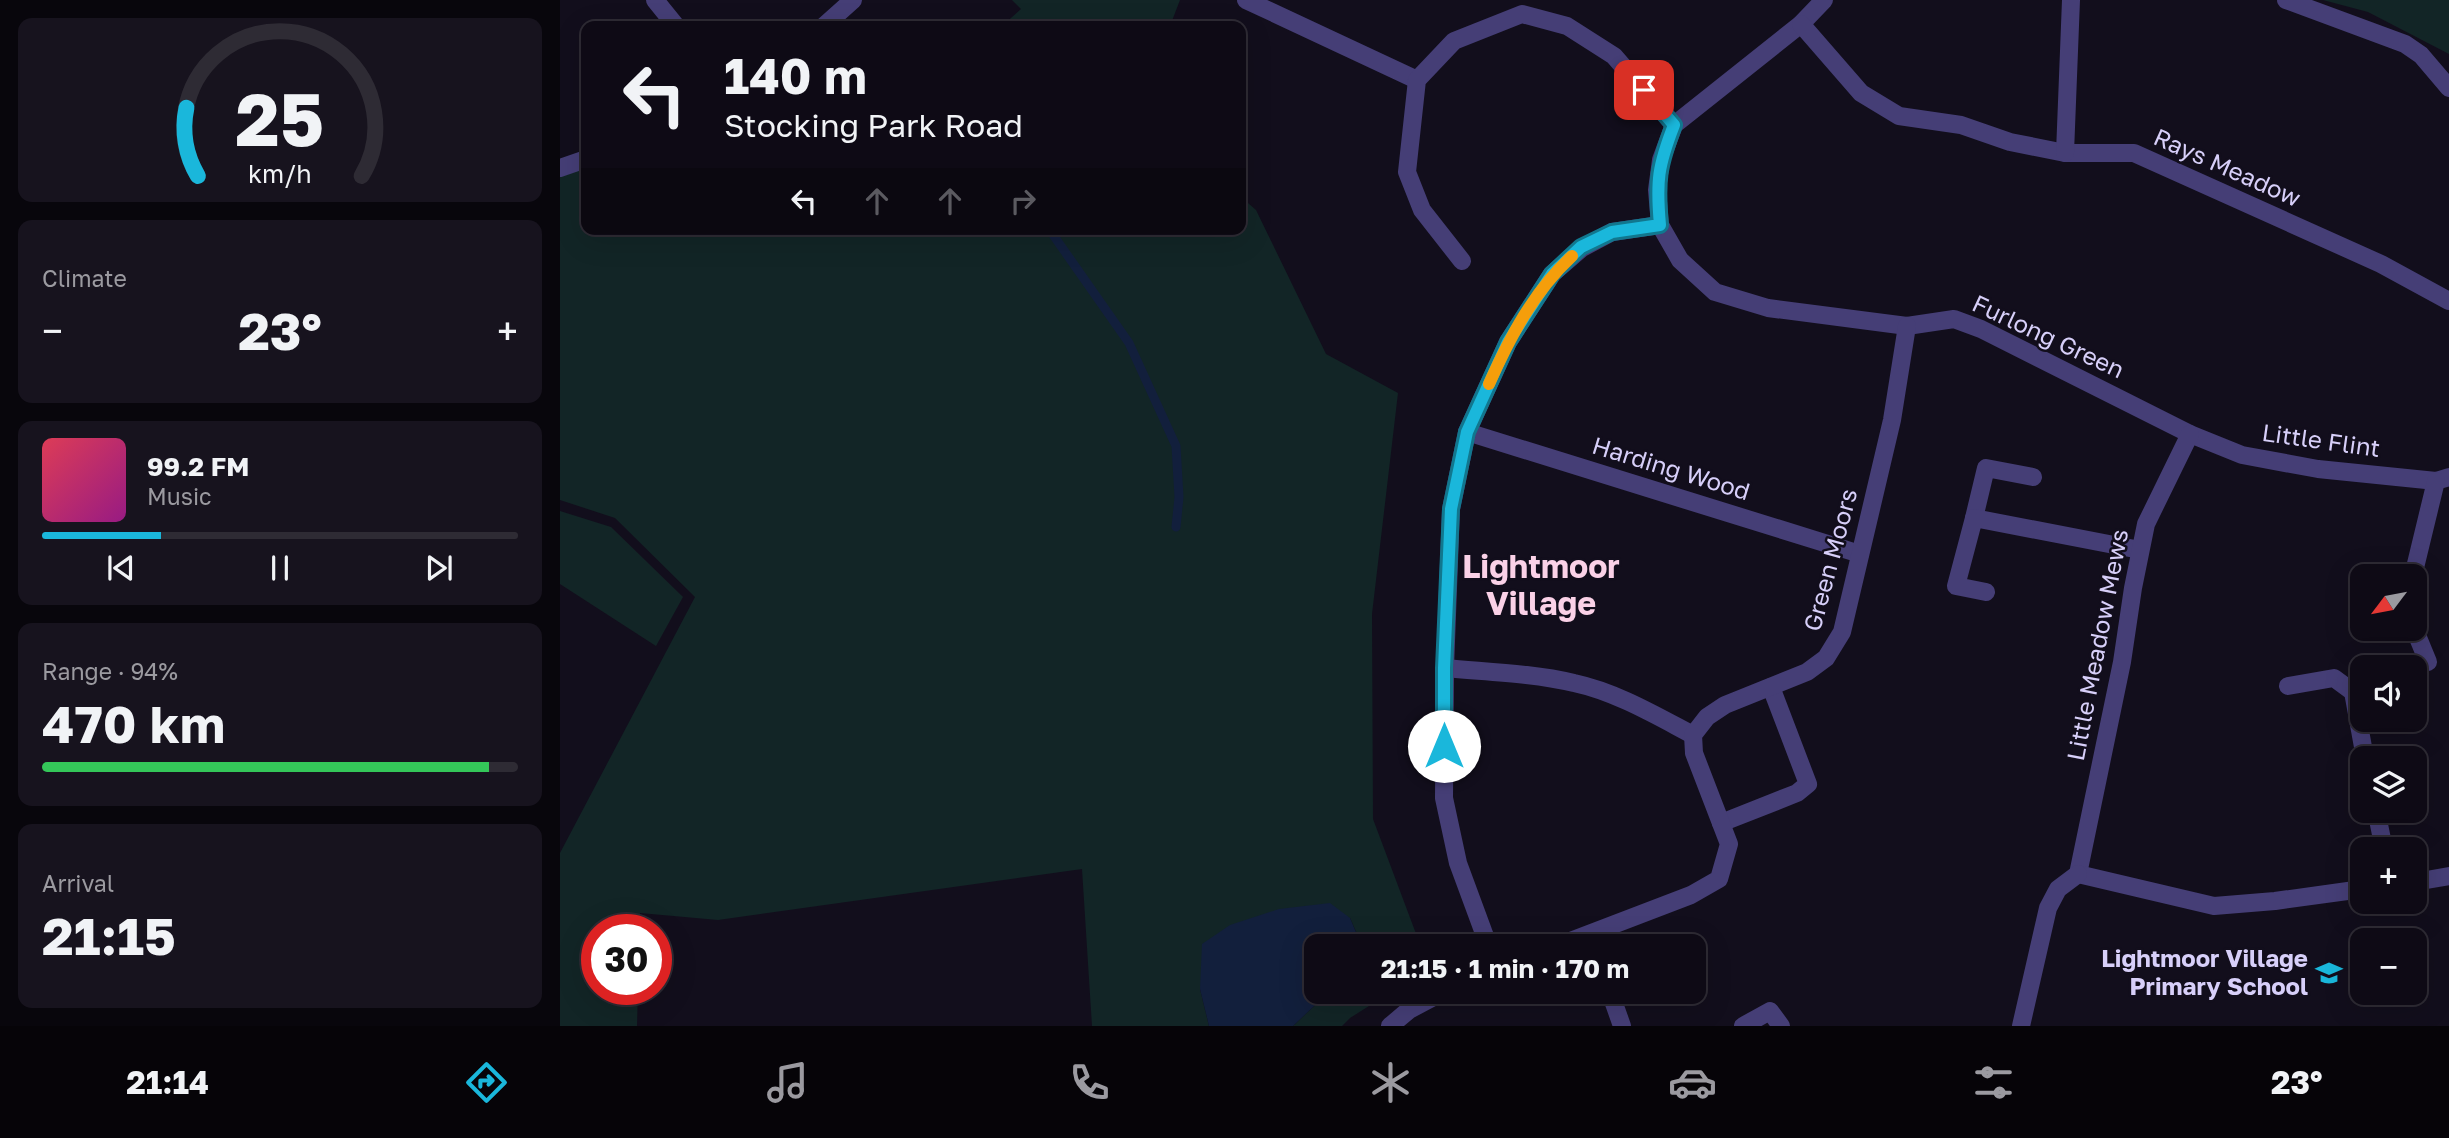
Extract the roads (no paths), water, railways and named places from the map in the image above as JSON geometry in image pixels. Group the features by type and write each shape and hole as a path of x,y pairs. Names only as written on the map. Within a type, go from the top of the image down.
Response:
{"street":[{"path":"655,0 672,21"},
{"path":"830,21 853,0"},
{"path":"1246,0 1417,80"},
{"path":"1484,934 1458,863 1444,798 1444,668 1451,509 1467,432 1508,342 1552,274 1581,247 1612,232 1660,225 1657,190 1661,160 1674,125 1801,24 1824,0"},
{"path":"2065,153 2071,0"},
{"path":"2286,0 2405,44 2421,55 2449,88"},
{"path":"1462,261 1422,211 1407,172 1417,80 1454,41 1521,7 1567,26 1614,56 1674,125"},
{"name":"Rays Meadow","path":"1801,24 1861,93 1899,116 1961,125 2010,142 2065,153 2134,153 2381,264 2449,300"},
{"path":"560,168 581,161"},
{"name":"Furlong Green","path":"1660,225 1680,260 1715,292 1768,308 1907,326 1954,319 1981,329 2190,434"},
{"name":"Green Moors","path":"1693,735 1707,717 1725,705 1807,672 1826,658 1842,632 1892,421 1907,326"},
{"name":"Harding Wood","path":"1467,432 1860,554"},
{"name":"Little Flint","path":"2190,434 2242,456 2318,469 2442,479"},
{"name":"Little Meadow Mews","path":"2078,874 2122,662 2146,524 2190,434"},
{"path":"1986,592 1956,586 1986,468 2033,477"},
{"path":"2417,564 2442,479"},
{"path":"1974,518 2140,550"},
{"path":"2419,641 2428,662"},
{"path":"1444,668 1574,683 1623,699 1693,735 1694,753 1729,844 1719,879 1691,895 1605,934"},
{"path":"2288,686 2334,678 2353,692 2363,746"},
{"path":"1721,823 1797,793 1808,784 1770,687"},
{"path":"2021,1026 2048,908 2058,889 2078,874 2214,906 2350,891"},
{"path":"2427,880 2449,876"},
{"path":"1390,1026 1420,1004"},
{"path":"1614,1004 1622,1026"},
{"path":"1743,1026 1770,1012 1781,1026"}],"water":[{"path":"1330,903 1350,918 1357,934 1304,934 1304,1004 1316,1004 1293,1026 1209,1026 1200,989 1202,944 1230,925 1279,909"}],"waterway":[{"path":"1053,235 1129,343 1176,446 1179,497 1176,527"}],"place":[{"name":"Lightmoor Village Primary School","path":"2329,973"}],"district":[{"name":"Lightmoor Village","path":"1541,586"}]}
